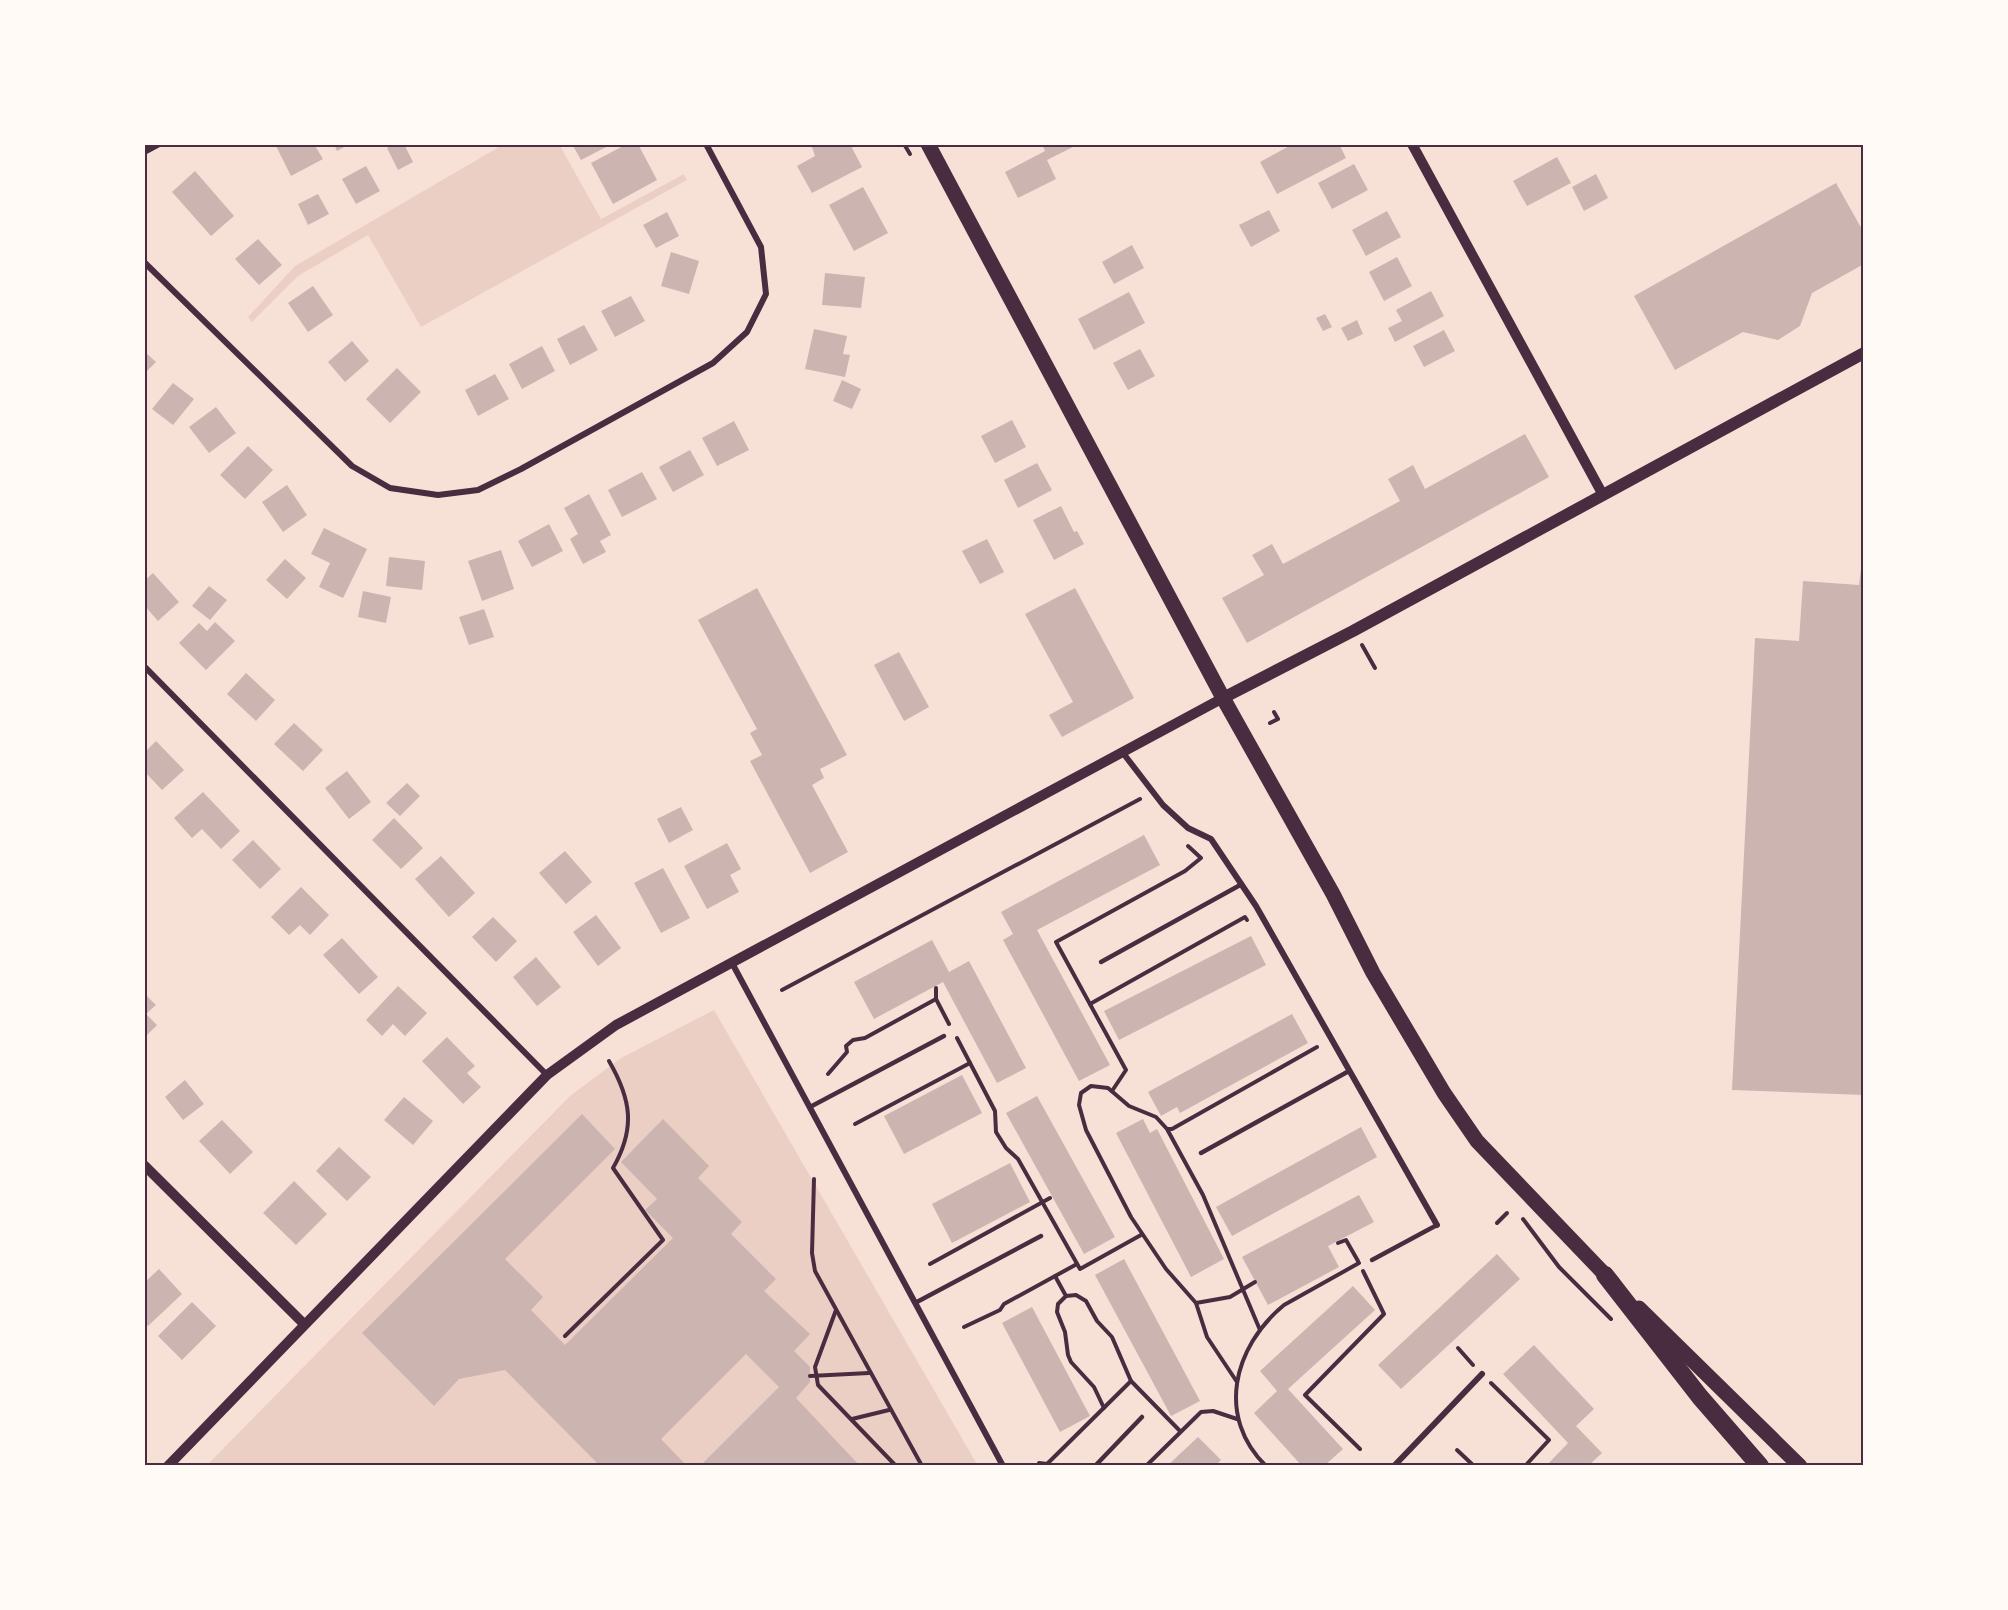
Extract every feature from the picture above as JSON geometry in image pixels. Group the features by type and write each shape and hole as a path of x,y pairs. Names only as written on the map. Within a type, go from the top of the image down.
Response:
{"highway":[{"path":"1605,1275 1700,1397 1760,1466"}],"main road":[{"path":"928,144 1223,698 1333,894 1373,973 1444,1093 1477,1141 1605,1275 1800,1466"},
{"path":"1223,698 1353,632 1864,353"}],"street":[{"path":"144,152 159,144"},
{"path":"144,262 352,466 390,488 438,495 478,490 521,469 713,363 747,332 766,294 761,247 706,144"},
{"path":"1412,144 1604,495"},
{"path":"144,666 547,1075"},
{"path":"168,1466 547,1075 616,1024 1223,698"},
{"path":"1123,753 1163,805 1188,828 1211,839 1242,884 1437,1225"},
{"path":"732,963 1003,1466"},
{"path":"144,1165 304,1324"},
{"path":"1394,1466 1482,1374"}],"lane":[{"path":"1101,962 1242,884"},
{"path":"810,1107 944,1036"},
{"path":"1201,1153 1350,1071"},
{"path":"1372,1260 1437,1225"},
{"path":"915,1303 1041,1236"},
{"path":"1095,1466 1142,1417"}],"path":[{"path":"1369,657 1375,668"},
{"path":"1270,723 1278,719 1274,712"},
{"path":"782,990 1139,798 1144,805"},
{"path":"1112,1091 1126,1070 1056,942 1185,871 1201,858 1183,842"},
{"path":"1090,1004 1245,917 1251,927"},
{"path":"936,988 936,999 950,1027"},
{"path":"828,1074 847,1052 846,1046 853,1040 865,1038 936,999"},
{"path":"955,1036 995,1111 996,1132 1006,1148 1018,1159 1080,1269 1141,1235"},
{"path":"1167,1129 1172,1129 1318,1049 1312,1039"},
{"path":"565,1336 663,1240 613,1168 621,1155 629,1108 624,1087 609,1061"},
{"path":"855,1124 970,1063"},
{"path":"1237,1382 1207,1337 1196,1303 1166,1269 1141,1235 1086,1130 1079,1105 1081,1093 1091,1086 1112,1091 1129,1106 1156,1117 1167,1129 1203,1195 1260,1330"},
{"path":"814,1179 812,1253 815,1271 920,1465"},
{"path":"930,1264 1050,1198"},
{"path":"1497,1223 1507,1213"},
{"path":"1338,1243 1346,1240 1384,1314 1305,1395 1360,1449"},
{"path":"1266,1466 1241,1433 1237,1419 1237,1382 1240,1365 1260,1330 1284,1305 1359,1263"},
{"path":"964,1327 1000,1310 1004,1304 1077,1264"},
{"path":"1055,1276 1066,1296"},
{"path":"1196,1303 1230,1297 1244,1291 1255,1282"},
{"path":"1104,1409 1094,1387 1071,1362 1068,1355 1065,1332 1056,1312 1058,1304 1066,1296 1076,1295 1086,1301 1097,1321 1112,1337 1131,1382 1180,1431"},
{"path":"836,1310 816,1367 818,1385 896,1466"},
{"path":"1458,1348 1549,1440 1525,1466"},
{"path":"810,1376 869,1374"},
{"path":"1039,1463 1047,1464 1131,1382"},
{"path":"852,1419 889,1410"},
{"path":"1146,1466 1201,1412 1213,1411 1237,1419"},
{"path":"1457,1450 1474,1466"}],"shaded area":[{"path":"504,144 559,144 601,219 684,174 687,180 421,327 368,235 298,276 252,322 248,317 295,266"},
{"path":"714,1010 978,1466 206,1466 570,1096 621,1058"}],"building":[{"path":"314,144 323,159 291,176 276,146"},
{"path":"334,144 350,144 337,151"},
{"path":"394,144 404,144 413,162 398,170 387,148"},
{"path":"572,144 612,144 581,160"},
{"path":"627,144 638,144 657,180 613,204 591,163"},
{"path":"811,144 850,144 862,167 812,193 797,166 815,156"},
{"path":"1042,144 1075,146 1047,160 1056,179 1018,198 1005,172 1045,151"},
{"path":"1293,144 1339,144 1346,158 1277,194 1260,162"},
{"path":"1557,157 1571,183 1527,206 1513,181"},
{"path":"1354,164 1368,190 1332,209 1318,183"},
{"path":"366,166 380,191 356,204 342,179"},
{"path":"195,171 234,216 211,236 172,192"},
{"path":"1596,174 1608,198 1584,211 1572,187"},
{"path":"1836,183 1864,233 1864,264 1812,293 1800,326 1778,340 1743,332 1675,370 1634,296"},
{"path":"863,187 888,233 854,251 829,205"},
{"path":"318,194 329,214 308,225 298,204"},
{"path":"1269,210 1280,231 1251,247 1239,225"},
{"path":"1387,211 1401,237 1366,256 1352,230"},
{"path":"667,212 679,236 656,248 643,225"},
{"path":"258,239 282,265 259,285 235,259"},
{"path":"1132,245 1144,268 1114,284 1102,262"},
{"path":"671,252 699,261 689,294 661,286"},
{"path":"1397,257 1412,286 1384,301 1369,272"},
{"path":"825,273 865,277 861,308 822,305"},
{"path":"313,286 333,315 308,332 288,303"},
{"path":"1431,291 1444,316 1395,342 1388,328 1402,321 1396,310"},
{"path":"1129,292 1145,323 1094,350 1078,319"},
{"path":"631,296 645,321 615,337 601,311"},
{"path":"1325,314 1332,327 1323,331 1316,318"},
{"path":"1357,320 1363,334 1348,341 1341,328"},
{"path":"584,325 598,350 570,365 557,339"},
{"path":"814,329 847,336 843,354 850,355 845,377 805,369"},
{"path":"1444,330 1455,351 1424,367 1413,346"},
{"path":"352,341 369,361 345,382 328,362"},
{"path":"542,346 555,371 522,389 509,364"},
{"path":"1140,349 1155,376 1128,390 1113,363"},
{"path":"144,351 156,362 144,374"},
{"path":"397,368 421,392 390,423 366,399"},
{"path":"495,374 509,399 478,416 465,390"},
{"path":"842,380 861,389 852,409 833,401"},
{"path":"173,383 194,399 173,425 152,409"},
{"path":"216,407 236,433 209,453 189,427"},
{"path":"1012,420 1026,447 995,463 981,436"},
{"path":"734,421 749,450 717,466 702,438"},
{"path":"1525,434 1549,477 1247,643 1222,598 1264,575 1252,555 1272,544 1283,564 1400,501 1388,479 1413,465 1425,489"},
{"path":"248,446 273,470 245,499 220,475"},
{"path":"690,450 704,475 673,492 659,467"},
{"path":"1037,463 1052,490 1018,508 1004,480"},
{"path":"642,472 657,499 622,517 608,490"},
{"path":"287,485 307,515 283,532 262,502"},
{"path":"589,494 611,535 600,541 606,552 583,564 570,539 578,534 564,508"},
{"path":"1061,506 1074,532 1077,531 1084,544 1054,560 1033,520"},
{"path":"549,524 563,551 532,567 518,541"},
{"path":"324,528 367,549 343,598 319,587 330,563 311,554"},
{"path":"987,539 1004,572 980,584 962,551"},
{"path":"501,550 514,589 482,601 468,561"},
{"path":"389,557 425,561 422,590 386,586"},
{"path":"285,559 306,578 287,599 266,580"},
{"path":"1864,568 1864,1095 1732,1090 1755,638 1799,641 1803,581 1859,585 1861,569"},
{"path":"153,573 179,602 158,621 144,605 144,581"},
{"path":"209,586 227,600 210,620 192,606"},
{"path":"757,588 847,755 820,769 824,778 812,785 848,852 810,873 750,761 762,755 750,733 757,729 698,620"},
{"path":"1075,588 1134,698 1062,737 1049,715 1073,702 1025,614"},
{"path":"363,591 391,597 386,623 358,617"},
{"path":"484,609 494,637 469,645 459,617"},
{"path":"215,622 235,641 206,670 179,643 199,623 207,631"},
{"path":"899,652 929,707 904,721 874,665"},
{"path":"246,673 275,700 256,721 227,694"},
{"path":"294,723 323,750 303,771 274,744"},
{"path":"156,741 184,770 162,790 144,771 144,753"},
{"path":"347,771 371,802 349,819 325,788"},
{"path":"407,783 420,796 400,816 386,803"},
{"path":"203,792 240,831 221,849 202,829 192,838 174,818"},
{"path":"681,807 693,830 669,843 657,819"},
{"path":"394,818 423,848 401,869 372,840"},
{"path":"1144,835 1160,865 1037,930 1110,1065 1079,1081 1003,940 1013,934 1001,912"},
{"path":"253,840 281,869 260,889 232,860"},
{"path":"727,843 741,869 730,875 739,892 707,909 684,866"},
{"path":"565,851 592,882 566,904 539,873"},
{"path":"441,856 475,893 449,917 415,879"},
{"path":"663,868 690,918 661,933 634,883"},
{"path":"301,887 329,915 310,935 300,925 289,935 271,917"},
{"path":"596,915 621,948 598,966 573,932"},
{"path":"493,917 517,941 496,962 472,937"},
{"path":"1251,936 1266,965 1119,1040 1104,1011"},
{"path":"342,938 378,977 359,994 323,955"},
{"path":"932,940 949,972 969,961 1026,1068 997,1083 943,982 874,1019 854,982"},
{"path":"536,957 561,987 537,1006 513,977"},
{"path":"398,986 427,1013 405,1036 393,1024 382,1036 366,1020"},
{"path":"144,993 156,1005 146,1014 157,1025 144,1038"},
{"path":"1292,1014 1308,1043 1180,1113 1177,1107 1161,1116 1148,1092"},
{"path":"447,1037 475,1066 467,1073 481,1087 463,1104 422,1061"},
{"path":"962,1075 982,1113 904,1154 884,1116"},
{"path":"185,1080 204,1104 183,1120 165,1097"},
{"path":"1037,1096 1115,1237 1084,1254 1006,1113"},
{"path":"404,1097 433,1121 413,1145 384,1120"},
{"path":"582,1114 615,1149 505,1259 543,1297 531,1310 565,1345 673,1238 645,1210 657,1199 621,1162 663,1119 709,1166 698,1178 742,1222 731,1234 776,1279 764,1291 810,1334 794,1351 810,1367 810,1382 796,1398 860,1466 700,1466 779,1387 746,1354 661,1439 687,1466 600,1466 505,1370 459,1379 434,1406 362,1333"},
{"path":"1143,1119 1150,1133 1157,1129 1224,1259 1191,1277 1116,1133"},
{"path":"222,1120 253,1152 230,1174 199,1141"},
{"path":"1361,1127 1377,1157 1232,1236 1216,1207"},
{"path":"339,1147 371,1177 347,1201 316,1171"},
{"path":"1010,1163 1030,1202 952,1243 932,1204"},
{"path":"294,1181 327,1214 296,1245 263,1213"},
{"path":"1359,1195 1374,1222 1328,1246 1339,1267 1268,1305 1242,1257"},
{"path":"1497,1254 1520,1279 1401,1389 1378,1365"},
{"path":"1124,1259 1200,1401 1171,1416 1095,1275"},
{"path":"159,1269 182,1294 148,1326 144,1322 144,1283"},
{"path":"1353,1286 1375,1310 1288,1389 1343,1449 1324,1466 1302,1466 1254,1413 1277,1391 1260,1371"},
{"path":"192,1302 216,1326 182,1360 158,1336"},
{"path":"1032,1307 1090,1416 1060,1432 1002,1323"},
{"path":"1534,1345 1594,1409 1576,1426 1602,1453 1588,1466 1546,1466 1568,1443 1503,1374"},
{"path":"1198,1437 1221,1460 1215,1466 1167,1466"}]}
